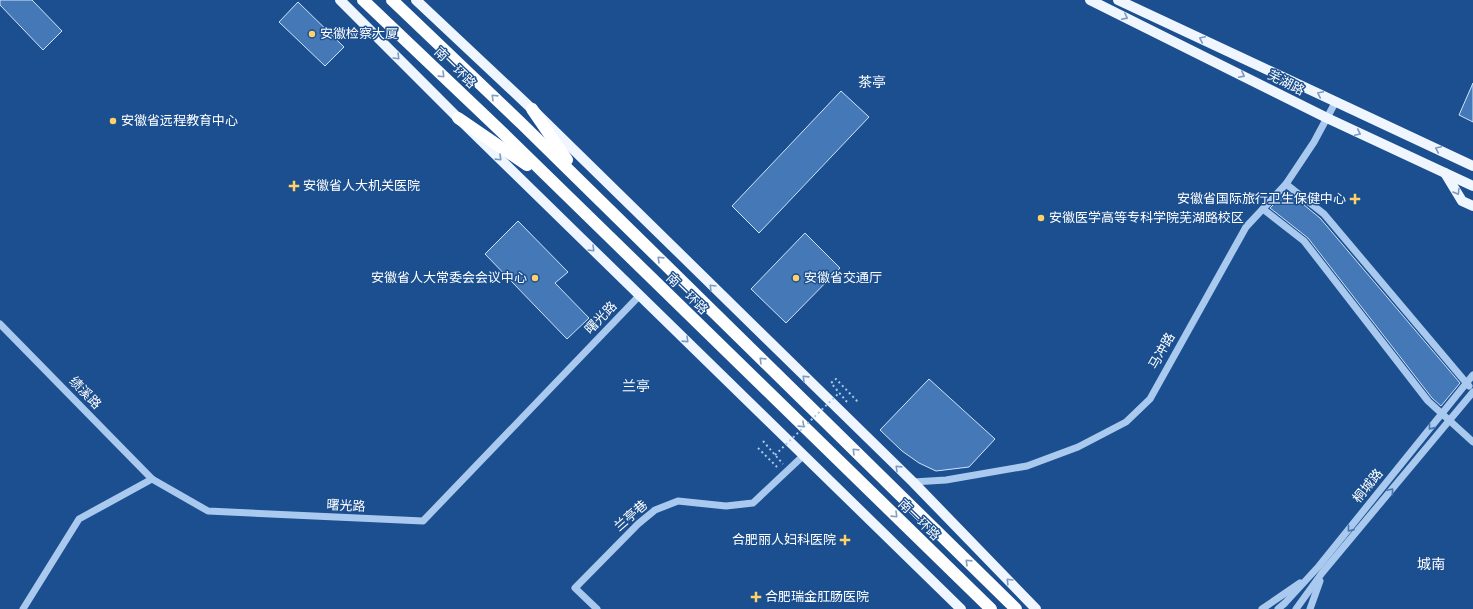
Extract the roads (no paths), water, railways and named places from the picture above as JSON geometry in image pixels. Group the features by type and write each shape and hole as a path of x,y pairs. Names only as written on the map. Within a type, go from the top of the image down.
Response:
{"highway":[{"name":"南一环路","path":"363,0 553,182 991,609"},
{"name":"南一环路","path":"392,0 522,124 1016,609"},
{"path":"532,109 582,183"},
{"path":"458,118 553,182"}],"main road":[{"path":"340,0 458,118 961,609"},
{"path":"416,0 532,109 913,482 1036,609"},
{"name":"芜湖路","path":"1090,0 1327,118 1473,186"},
{"name":"芜湖路","path":"1118,0 1473,166"},
{"path":"1445,173 1462,201 1473,206"}],"street":[{"name":"马冲路","path":"913,482 946,480 1026,466 1078,447 1126,422 1150,399 1246,227 1286,184 1336,101"},
{"path":"1286,184 1324,214 1473,391"},
{"path":"1263,209 1304,241 1428,401 1473,442"},
{"name":"曙光路","path":"152,479 208,511 423,521 640,295"},
{"name":"绩溪路","path":"0,324 152,479"},
{"name":"桐城路","path":"1278,609 1308,578 1473,375"},
{"name":"桐城路","path":"1296,609 1322,574 1473,391"},
{"name":"兰亭巷","path":"597,609 575,588 638,524 655,510 678,501 726,506 753,503 804,455"},
{"path":"23,609 79,519 152,479"},
{"path":"1310,609 1322,574"},
{"path":"1262,609 1308,578"},
{"path":"1027,600 1043,609"}],"place":[{"name":"安徽检察大厦","path":"312,34"},
{"name":"安徽省远程教育中心","path":"113,121"},
{"name":"安徽省人大机关医院","path":"294,186"},
{"name":"安徽省国际旅行卫生保健中心","path":"1355,199"},
{"name":"安徽医学高等专科学院芜湖路校区","path":"1041,218"},
{"name":"安徽省人大常委会会议中心","path":"535,278"},
{"name":"安徽省交通厅","path":"796,278"},
{"name":"合肥丽人妇科医院","path":"845,540"},
{"name":"合肥瑞金肛肠医院","path":"756,597"}],"district":[{"name":"茶亭","path":"872,82"},
{"name":"兰亭","path":"636,386"},
{"name":"城南","path":"1431,564"}]}
